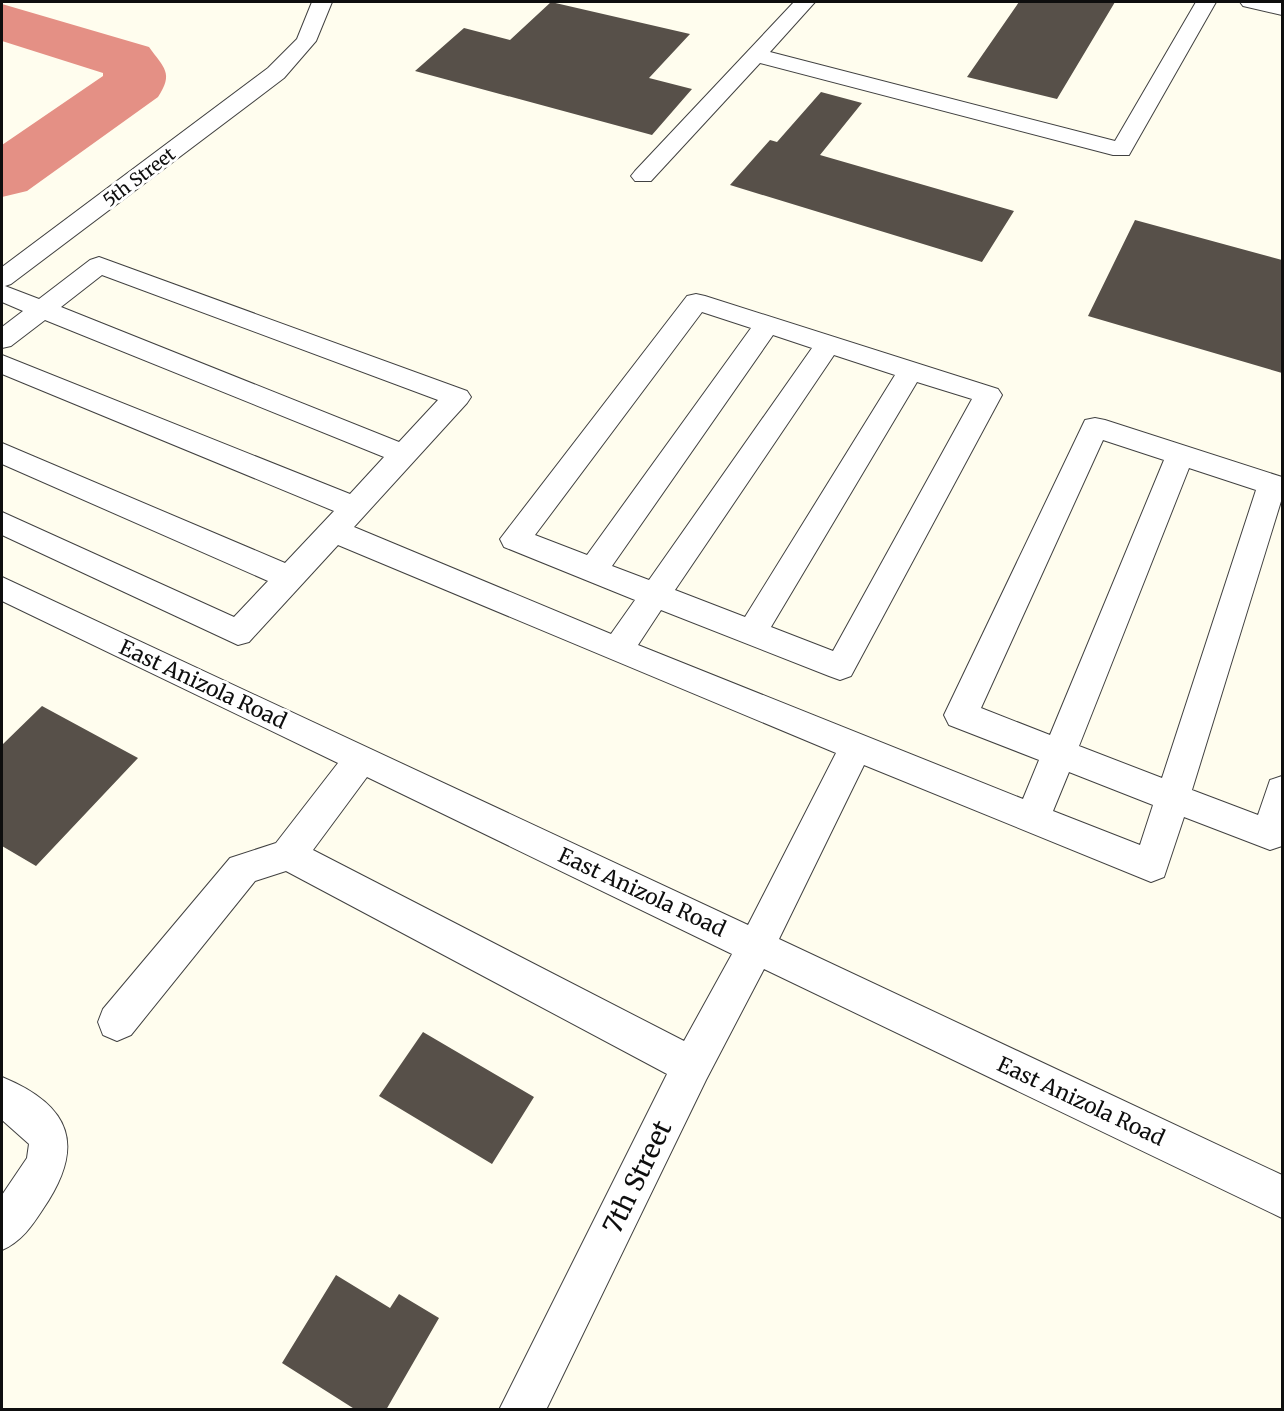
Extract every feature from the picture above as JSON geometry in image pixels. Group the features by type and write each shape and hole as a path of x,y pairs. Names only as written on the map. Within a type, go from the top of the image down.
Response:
{"street":[{"name":"5th Street","path":"2,279 276,73 306,41 322,2"},
{"path":"643,176 805,2"},
{"path":"755,55 1121,150 1206,2"},
{"path":"1250,2 1282,9"},
{"path":"2,340 99,265 457,397 238,633 2,523"},
{"path":"2,293 403,454"},
{"path":"696,302 828,344 988,395 840,667 515,539 696,302"},
{"path":"592,570 768,324"},
{"path":"617,650 828,344"},
{"path":"2,363 343,519 617,650 1151,866 1172,797 1277,486 1095,427 961,715 1059,754 1172,797 1270,835 1282,790"},
{"path":"752,632 911,370"},
{"path":"2,453 289,577"},
{"path":"1033,818 1180,455"},
{"name":"East Anizola Road","path":"2,588 1282,1197"},
{"name":"7th Street","path":"522,1410 692,1066 756,947 856,747"},
{"path":"117,1022 243,870 288,855 362,759"},
{"path":"288,855 692,1066"},
{"path":"2,1097 23,1110 46,1133 49,1150 43,1173 2,1229"}],"building":[{"path":"551,2 690,34 649,78 692,89 652,135 415,71 464,28 510,40"},
{"path":"1019,2 1115,2 1057,99 967,77"},
{"path":"821,92 862,103 820,155 1014,211 982,262 730,185 770,140 777,142"},
{"path":"1135,220 1282,260 1282,373 1088,316"},
{"path":"42,706 138,758 36,866 2,846 2,745"},
{"path":"423,1032 534,1097 492,1164 379,1096"},
{"path":"336,1275 390,1308 399,1294 439,1318 386,1410 356,1410 282,1363"}],"taxiway":[{"path":"2,22 127,60 135,73 135,83 2,176"}]}
